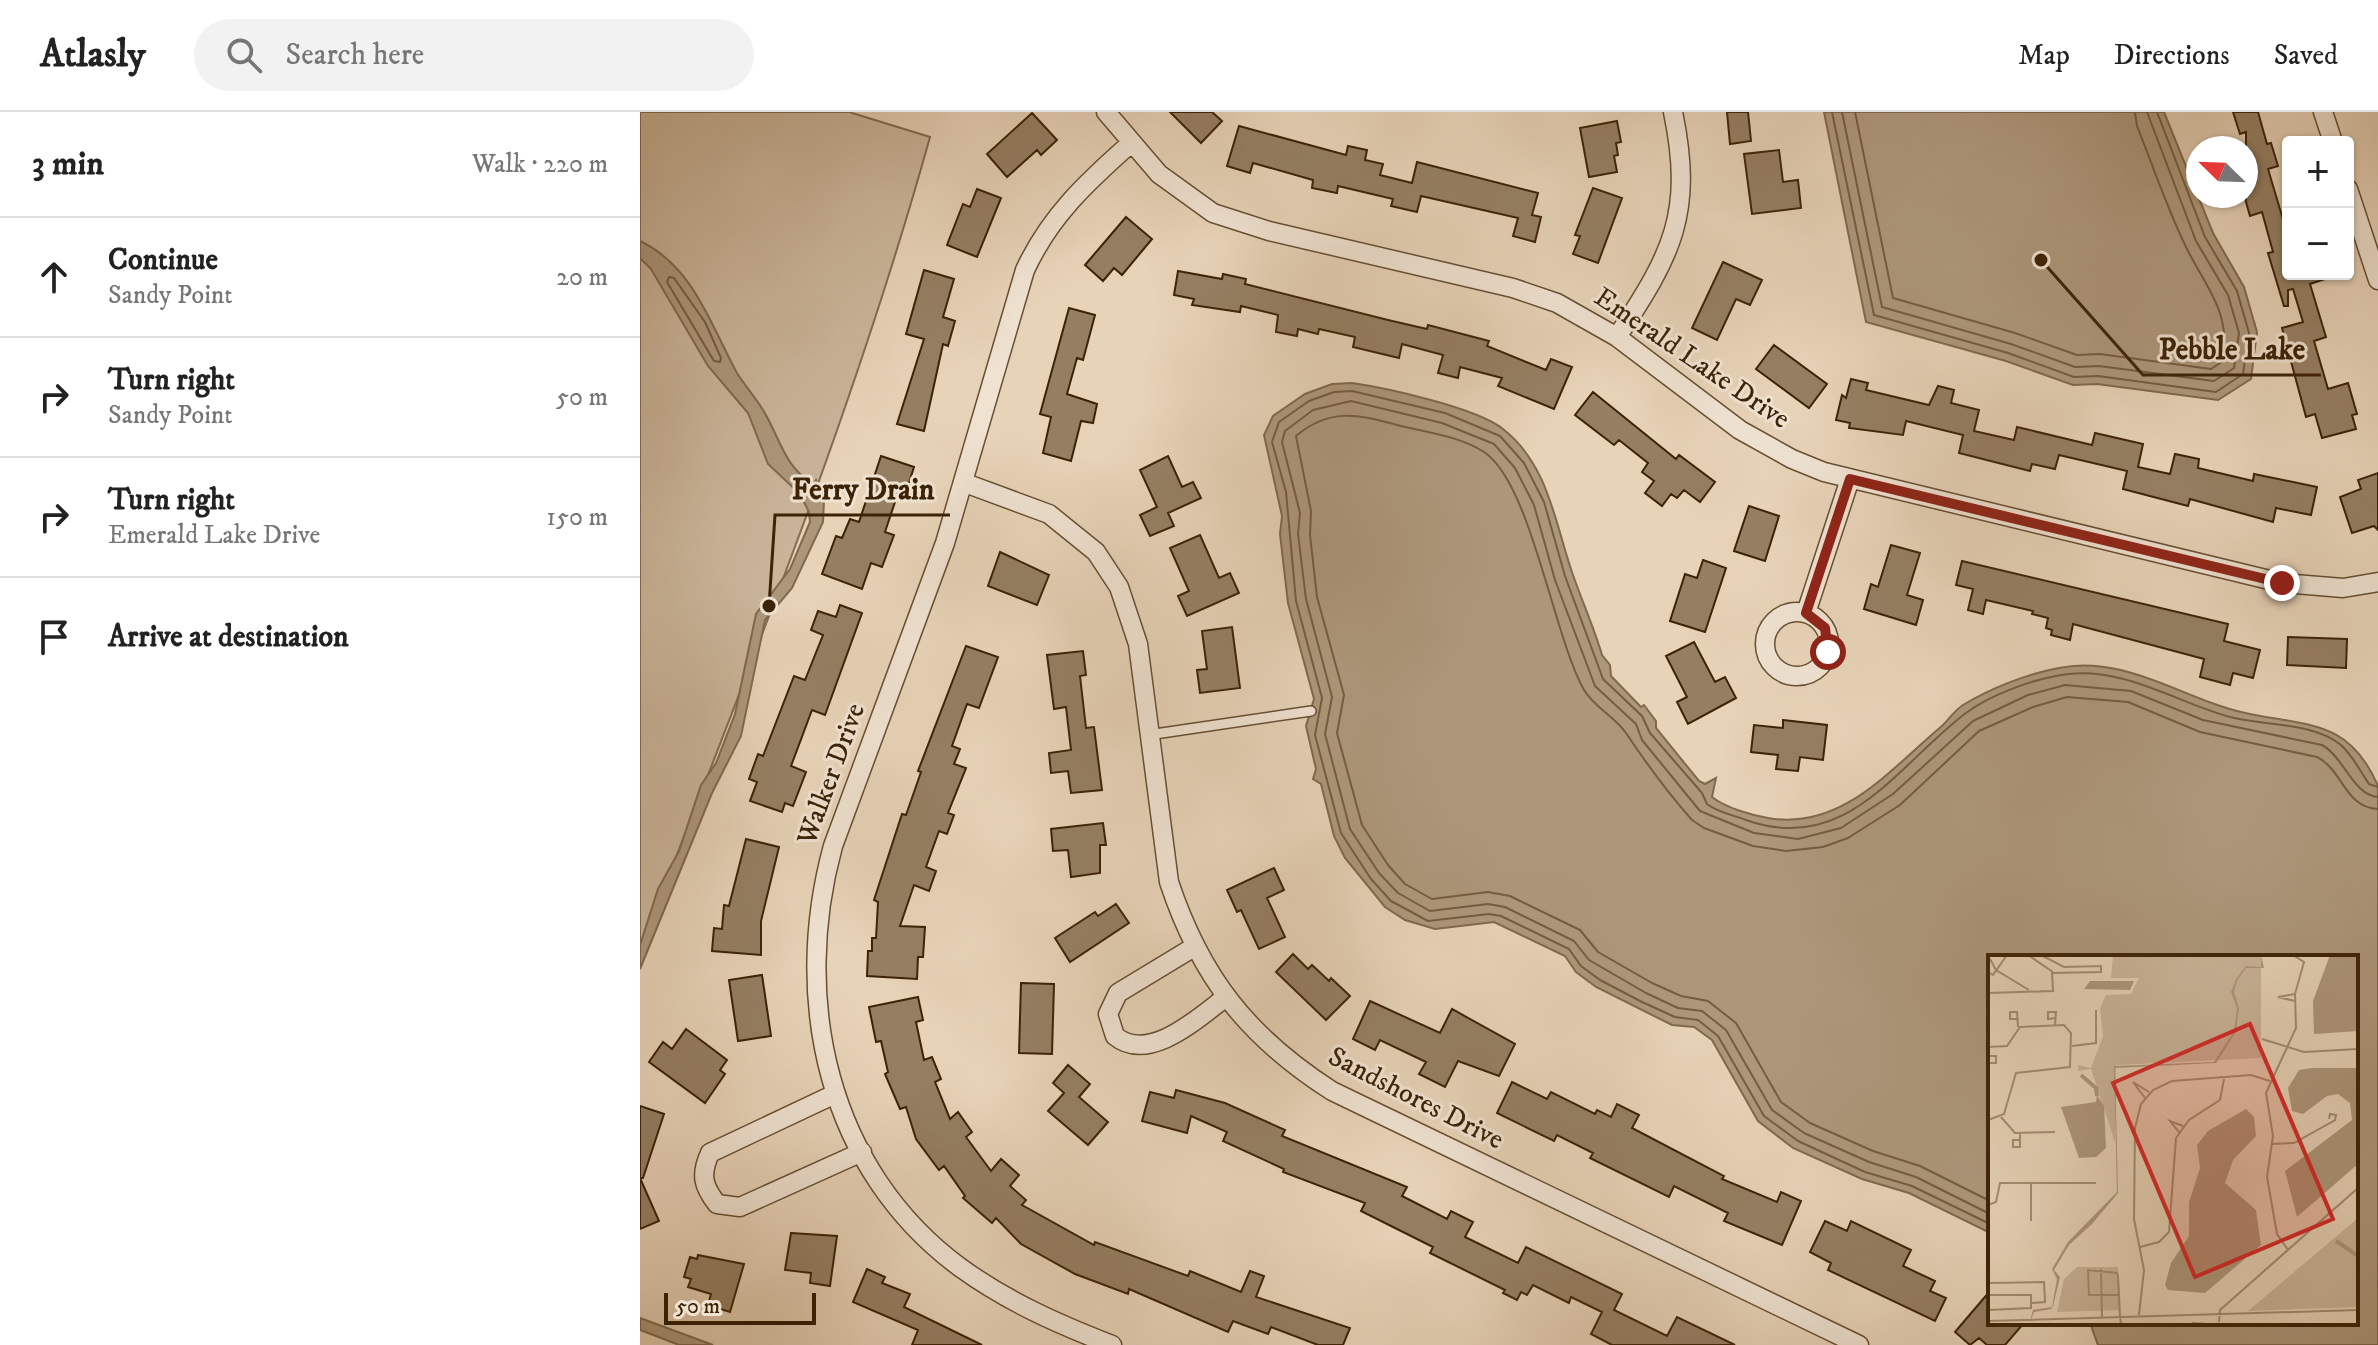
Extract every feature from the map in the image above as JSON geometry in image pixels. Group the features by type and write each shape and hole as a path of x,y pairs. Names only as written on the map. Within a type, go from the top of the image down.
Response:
{"street":[{"name":"Emerald Lake Drive","path":"1106,112 1131,143 1179,191 1213,213 1269,231 1513,288 1582,314 1740,430 1792,459 1850,479 2282,583 2343,588 2378,582"},
{"path":"1617,337 1655,280 1673,237 1681,174 1673,112"},
{"path":"2323,112 2331,136"},
{"name":"Walker Drive","path":"1112,1345 1017,1305 958,1266 906,1217 862,1152 835,1094 824,1057 815,986 814,948 821,888 848,801 965,483 1014,301 1034,249 1073,194 1131,143"},
{"path":"2354,207 2378,280"},
{"path":"1806,613 1850,479"},
{"name":"Sandshores Drive","path":"965,483 1049,514 1075,532 1109,569 1134,624 1169,882 1194,947 1226,997 1263,1041 1332,1091 1859,1345"},
{"path":"1194,947 1118,993 1108,1014 1115,1036 1132,1045 1157,1043 1226,997"},
{"path":"835,1094 710,1153 703,1168 704,1188 717,1204 740,1207 862,1152"}],"lane":[{"path":"1148,735 1311,711"}],"shaded area":[{"path":"640,112 849,112 930,137 900,240 832,445 640,950"}],"water":[{"path":"1824,112 2164,112 2186,166 2186,208 2203,208 2213,233 2244,287 2257,332 2251,379 2218,400 2097,384 2073,385 2006,361 1866,322"},
{"path":"640,241 659,252 687,281 791,463 813,484 816,480 824,500 823,522 792,588 765,620 741,736 712,793 640,969 640,945 658,889 679,851 701,785 716,763 735,714 756,614 790,569 810,522 809,512 800,494 768,464 748,413 708,366 651,269 640,258"},
{"path":"1352,383 1453,407 1490,421 1518,444 1541,478 1602,655 1610,665 1611,676 1641,707 1644,705 1656,721 1656,728 1699,781 1705,784 1716,778 1712,797 1739,810 1768,818 1795,820 1842,806 1884,777 1963,705 2022,678 2084,665 2133,673 2226,708 2310,725 2341,738 2355,749 2378,786 2378,1345 2098,1345 2091,1325 2358,1325 2358,955 1988,955 1988,1232 1909,1193 1862,1179 1793,1148 1758,1121 1712,1040 1694,1027 1672,1025 1596,987 1576,972 1565,956 1494,922 1435,929 1405,920 1385,907 1345,858 1334,836 1321,784 1313,779 1316,769 1306,726 1314,699 1288,603 1280,534 1282,516 1264,435 1273,416 1305,394 1332,384"},
{"path":"640,1318 713,1345 679,1345 640,1330"}],"building":[{"path":"1170,112 1212,112 1222,121 1201,143"},
{"path":"1727,112 1748,112 1751,141 1730,144"},
{"path":"2233,112 2258,112 2267,144 2271,143 2278,166 2268,169 2282,216 2282,280 2322,280 2310,284 2326,337 2314,341 2328,389 2348,383 2357,414 2352,415 2356,429 2322,438 2315,414 2306,417 2282,328 2303,322 2293,289 2288,290 2288,306 2284,306 2268,253 2273,252 2262,212 2250,216 2248,208 2258,208 2258,136 2246,136 2246,132 2240,134"},
{"path":"1032,113 1057,140 1041,155 1037,150 1007,177 987,154"},
{"path":"1617,121 1621,142 1616,143 1618,155 1614,156 1617,172 1589,177 1580,128"},
{"path":"1239,126 1346,155 1348,146 1367,150 1365,160 1383,164 1380,175 1412,183 1417,162 1538,193 1532,215 1541,217 1535,242 1513,236 1518,218 1421,196 1417,212 1391,206 1393,199 1338,186 1337,193 1312,188 1313,180 1253,163 1250,173 1227,166"},
{"path":"1779,150 1783,182 1798,180 1801,208 1752,214 1744,154"},
{"path":"1593,188 1622,198 1598,263 1573,254 1580,236 1575,235"},
{"path":"977,189 1001,198 977,257 947,245 963,204 970,207"},
{"path":"1126,217 1152,239 1122,275 1114,268 1103,281 1085,265"},
{"path":"1723,262 1762,280 1750,305 1736,299 1717,340 1692,328"},
{"path":"924,270 954,279 943,317 955,321 948,346 943,344 924,431 897,424 924,339 906,334"},
{"path":"1178,271 1222,279 1223,274 1246,279 1245,284 1388,320 1427,329 1428,325 1489,341 1487,346 1546,370 1551,359 1572,367 1554,409 1498,386 1502,378 1460,367 1458,378 1438,373 1443,355 1402,344 1399,358 1353,347 1355,337 1319,329 1318,334 1298,329 1297,336 1276,332 1278,315 1241,306 1240,312 1192,305 1194,299 1174,295"},
{"path":"1069,308 1095,315 1083,360 1077,358 1067,394 1097,404 1093,423 1081,421 1071,461 1043,453 1051,417 1040,414"},
{"path":"1774,345 1827,384 1809,408 1756,369"},
{"path":"1851,379 1868,383 1866,390 1929,405 1938,386 1954,390 1951,403 1979,410 1974,431 2014,440 2017,427 2092,445 2095,433 2143,444 2138,467 2170,474 2175,454 2199,459 2198,468 2253,481 2254,474 2317,487 2311,515 2276,508 2273,522 2190,499 2188,506 2123,489 2127,471 2059,455 2055,469 2032,464 2030,471 1959,453 1963,435 1906,421 1903,435 1849,428 1850,423 1836,420 1842,395 1846,398"},
{"path":"1593,392 1676,459 1679,455 1715,482 1700,502 1684,490 1677,498 1671,494 1662,506 1645,493 1654,481 1642,472 1648,463 1619,440 1614,445 1575,415"},
{"path":"881,456 914,467 907,489 900,487 885,532 894,535 882,567 871,563 862,589 822,574 836,536 842,538 850,519 859,522"},
{"path":"1168,456 1182,487 1193,482 1201,498 1168,513 1174,526 1150,536 1140,515 1157,507 1140,470"},
{"path":"2378,473 2378,530 2374,526 2352,533 2340,497 2361,489 2358,480"},
{"path":"1749,506 1779,516 1765,561 1734,551"},
{"path":"1200,535 1219,578 1230,573 1239,593 1187,616 1178,596 1189,591 1170,548"},
{"path":"1891,545 1920,553 1907,595 1923,600 1916,625 1864,609 1871,584 1878,587"},
{"path":"1000,552 1049,575 1037,605 988,586"},
{"path":"1703,560 1726,568 1705,632 1670,621 1685,574 1697,578"},
{"path":"1962,561 2228,624 2224,641 2260,650 2253,678 2233,673 2230,685 2200,677 2204,659 2073,624 2070,640 2051,635 2052,630 2046,628 2048,618 2032,614 2033,611 1986,600 1983,614 1968,610 1973,589 1956,585"},
{"path":"840,605 862,613 825,715 812,710 791,766 806,772 793,806 785,803 782,812 750,801 757,782 749,779 758,754 763,756 794,676 805,680 823,635 811,630 818,611 836,617"},
{"path":"1232,627 1240,688 1200,693 1197,670 1207,669 1202,631"},
{"path":"2288,637 2347,639 2346,668 2287,665"},
{"path":"1694,642 1715,682 1725,677 1736,698 1688,724 1677,702 1687,697 1666,656"},
{"path":"966,646 998,657 979,708 967,704 952,746 960,749 954,764 966,768 948,813 954,815 947,834 939,831 926,867 936,871 929,891 914,885 900,926 925,927 923,957 918,957 917,979 867,976 868,951 872,951 872,938 876,938 878,902 874,900 902,814 906,815 921,772 918,771"},
{"path":"1083,651 1086,675 1080,676 1086,728 1094,727 1102,790 1071,793 1068,771 1051,773 1049,753 1071,750 1066,707 1054,709 1047,655"},
{"path":"1783,720 1827,725 1823,760 1800,757 1798,771 1776,769 1778,755 1751,752 1754,725 1783,728"},
{"path":"1103,823 1106,845 1100,845 1100,873 1071,877 1068,850 1053,851 1051,829"},
{"path":"746,839 779,847 761,921 761,955 712,951 714,928 722,929 724,905 729,906"},
{"path":"1274,868 1284,890 1267,898 1285,937 1259,949 1241,910 1237,912 1227,890"},
{"path":"1116,904 1129,923 1070,962 1055,938 1095,912 1098,916"},
{"path":"1293,954 1308,969 1312,965 1329,981 1331,978 1350,996 1326,1020 1276,972"},
{"path":"762,975 771,1036 738,1041 729,980"},
{"path":"1021,983 1054,984 1052,1054 1019,1053"},
{"path":"918,997 923,1020 916,1022 924,1060 932,1057 941,1079 935,1082 950,1119 958,1112 972,1132 966,1137 991,1171 1001,1159 1019,1175 1010,1186 1026,1200 1022,1205 1094,1245 1095,1242 1188,1276 1190,1271 1241,1292 1250,1271 1264,1276 1256,1297 1350,1328 1343,1345 1318,1345 1271,1327 1268,1334 1233,1321 1228,1332 1129,1289 1128,1294 1075,1274 1021,1244 996,1218 992,1223 963,1198 965,1196 944,1166 939,1170 916,1139 906,1107 900,1109 885,1074 888,1072 881,1041 876,1042 869,1007"},
{"path":"1370,1001 1440,1033 1452,1009 1515,1044 1499,1076 1458,1061 1445,1087 1419,1074 1426,1062 1380,1040 1375,1050 1353,1039"},
{"path":"686,1029 727,1060 720,1070 725,1074 705,1103 649,1062 663,1042 672,1049"},
{"path":"1068,1065 1090,1084 1079,1097 1108,1122 1088,1145 1048,1111 1064,1093 1053,1083"},
{"path":"1512,1082 1547,1099 1551,1092 1595,1114 1597,1110 1611,1117 1617,1104 1639,1115 1632,1128 1724,1176 1722,1179 1777,1202 1781,1192 1801,1201 1782,1245 1724,1221 1728,1213 1674,1186 1669,1197 1590,1158 1593,1153 1557,1135 1554,1141 1497,1113"},
{"path":"1176,1090 1225,1103 1285,1130 1282,1136 1407,1187 1402,1196 1447,1219 1451,1211 1473,1222 1465,1237 1518,1263 1526,1247 1622,1294 1614,1310 1667,1336 1677,1317 1735,1345 1612,1345 1591,1334 1602,1312 1571,1297 1569,1303 1533,1285 1527,1295 1521,1292 1517,1300 1503,1293 1505,1290 1430,1253 1433,1247 1361,1211 1365,1203 1283,1172 1284,1169 1223,1141 1227,1132 1191,1116 1187,1133 1142,1121 1150,1092 1174,1098"},
{"path":"640,1106 664,1114 643,1178 640,1178"},
{"path":"640,1178 659,1221 640,1229"},
{"path":"1825,1221 1847,1231 1851,1221 1911,1250 1903,1266 1935,1281 1930,1291 1946,1298 1935,1321 1828,1270 1831,1263 1810,1252"},
{"path":"791,1233 837,1236 830,1286 810,1283 811,1273 785,1270"},
{"path":"698,1255 744,1264 730,1312 708,1305 711,1294 688,1287 691,1279 684,1277 690,1257 697,1259"},
{"path":"867,1269 885,1277 882,1283 910,1294 904,1307 982,1345 912,1345 918,1330 853,1302"},
{"path":"1988,1293 1988,1325 2022,1325 2005,1345 1987,1345 1979,1338 1970,1345 1955,1332"}],"place":[{"name":"Pebble Lake","path":"2041,260"},
{"name":"Ferry Drain","path":"769,606"}],"route":[{"path":"1828,652 1829,640 1825,628 1817,618 1806,613 1850,479 2282,583"}]}
